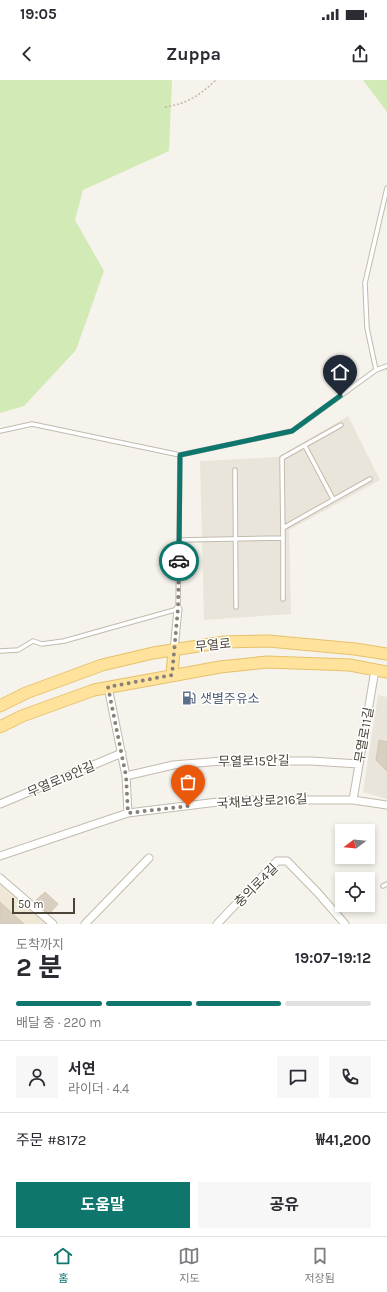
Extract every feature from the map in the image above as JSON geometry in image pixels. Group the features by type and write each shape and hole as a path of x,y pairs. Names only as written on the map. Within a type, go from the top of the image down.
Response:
{"main road":[{"name":"무열로","path":"0,706 26,693 102,665 174,650 224,642 268,641 354,649 387,654"},
{"path":"172,675 174,650"},
{"name":"무열로","path":"0,727 22,716 94,690 220,667 267,662 350,665 387,672"}],"street":[{"path":"174,650 178,608"},
{"name":"무열로11길","path":"353,800 375,670"},
{"path":"108,687 126,776 128,813"},
{"name":"무열로19안길","path":"0,804 122,753"},
{"name":"무열로15안길","path":"126,776 173,765 222,762 311,761 359,764"},
{"name":"국채보상로216길","path":"0,856 128,813 234,800 353,800 387,806"},
{"path":"85,924 149,858"},
{"name":"충의로4길","path":"217,924 278,861 287,861 345,924"},
{"path":"0,878 53,924"}],"lane":[{"path":"376,370 367,328 365,283 371,250 387,188"},
{"path":"0,431 32,424 180,455 292,431 376,370 387,366"},
{"path":"283,598 282,458 341,425"},
{"path":"305,446 333,499"},
{"path":"0,651 18,650 33,641 42,644 64,641 178,608 180,455"},
{"path":"235,470 236,607"},
{"path":"283,528 370,479"},
{"path":"179,540 283,538"},
{"path":"383,886 387,884"}],"path":[{"path":"165,106 180,105 196,97 216,80"}],"shaded area":[{"path":"348,416 380,480 289,530 291,614 204,620 200,461 278,457"},
{"path":"378,695 387,697 387,799 363,792"},
{"path":"0,884 47,924 0,924"}],"green space":[{"path":"0,80 172,80 169,151 83,190 75,220 104,271 76,350 24,406 0,413"},
{"path":"363,80 387,80 387,112"}],"building":[{"path":"379,740 387,742 387,771 376,760"},
{"path":"45,892 58,904 49,914 35,901"},
{"path":"0,902 24,924 0,924"}],"way so far":[{"path":"179,561 178,608 172,675 108,687 126,776 128,813 188,806"}],"place":[{"name":"샛별주유소","path":"189,698"}],"route":[{"path":"179,561 180,455 292,431 340,396"}]}
